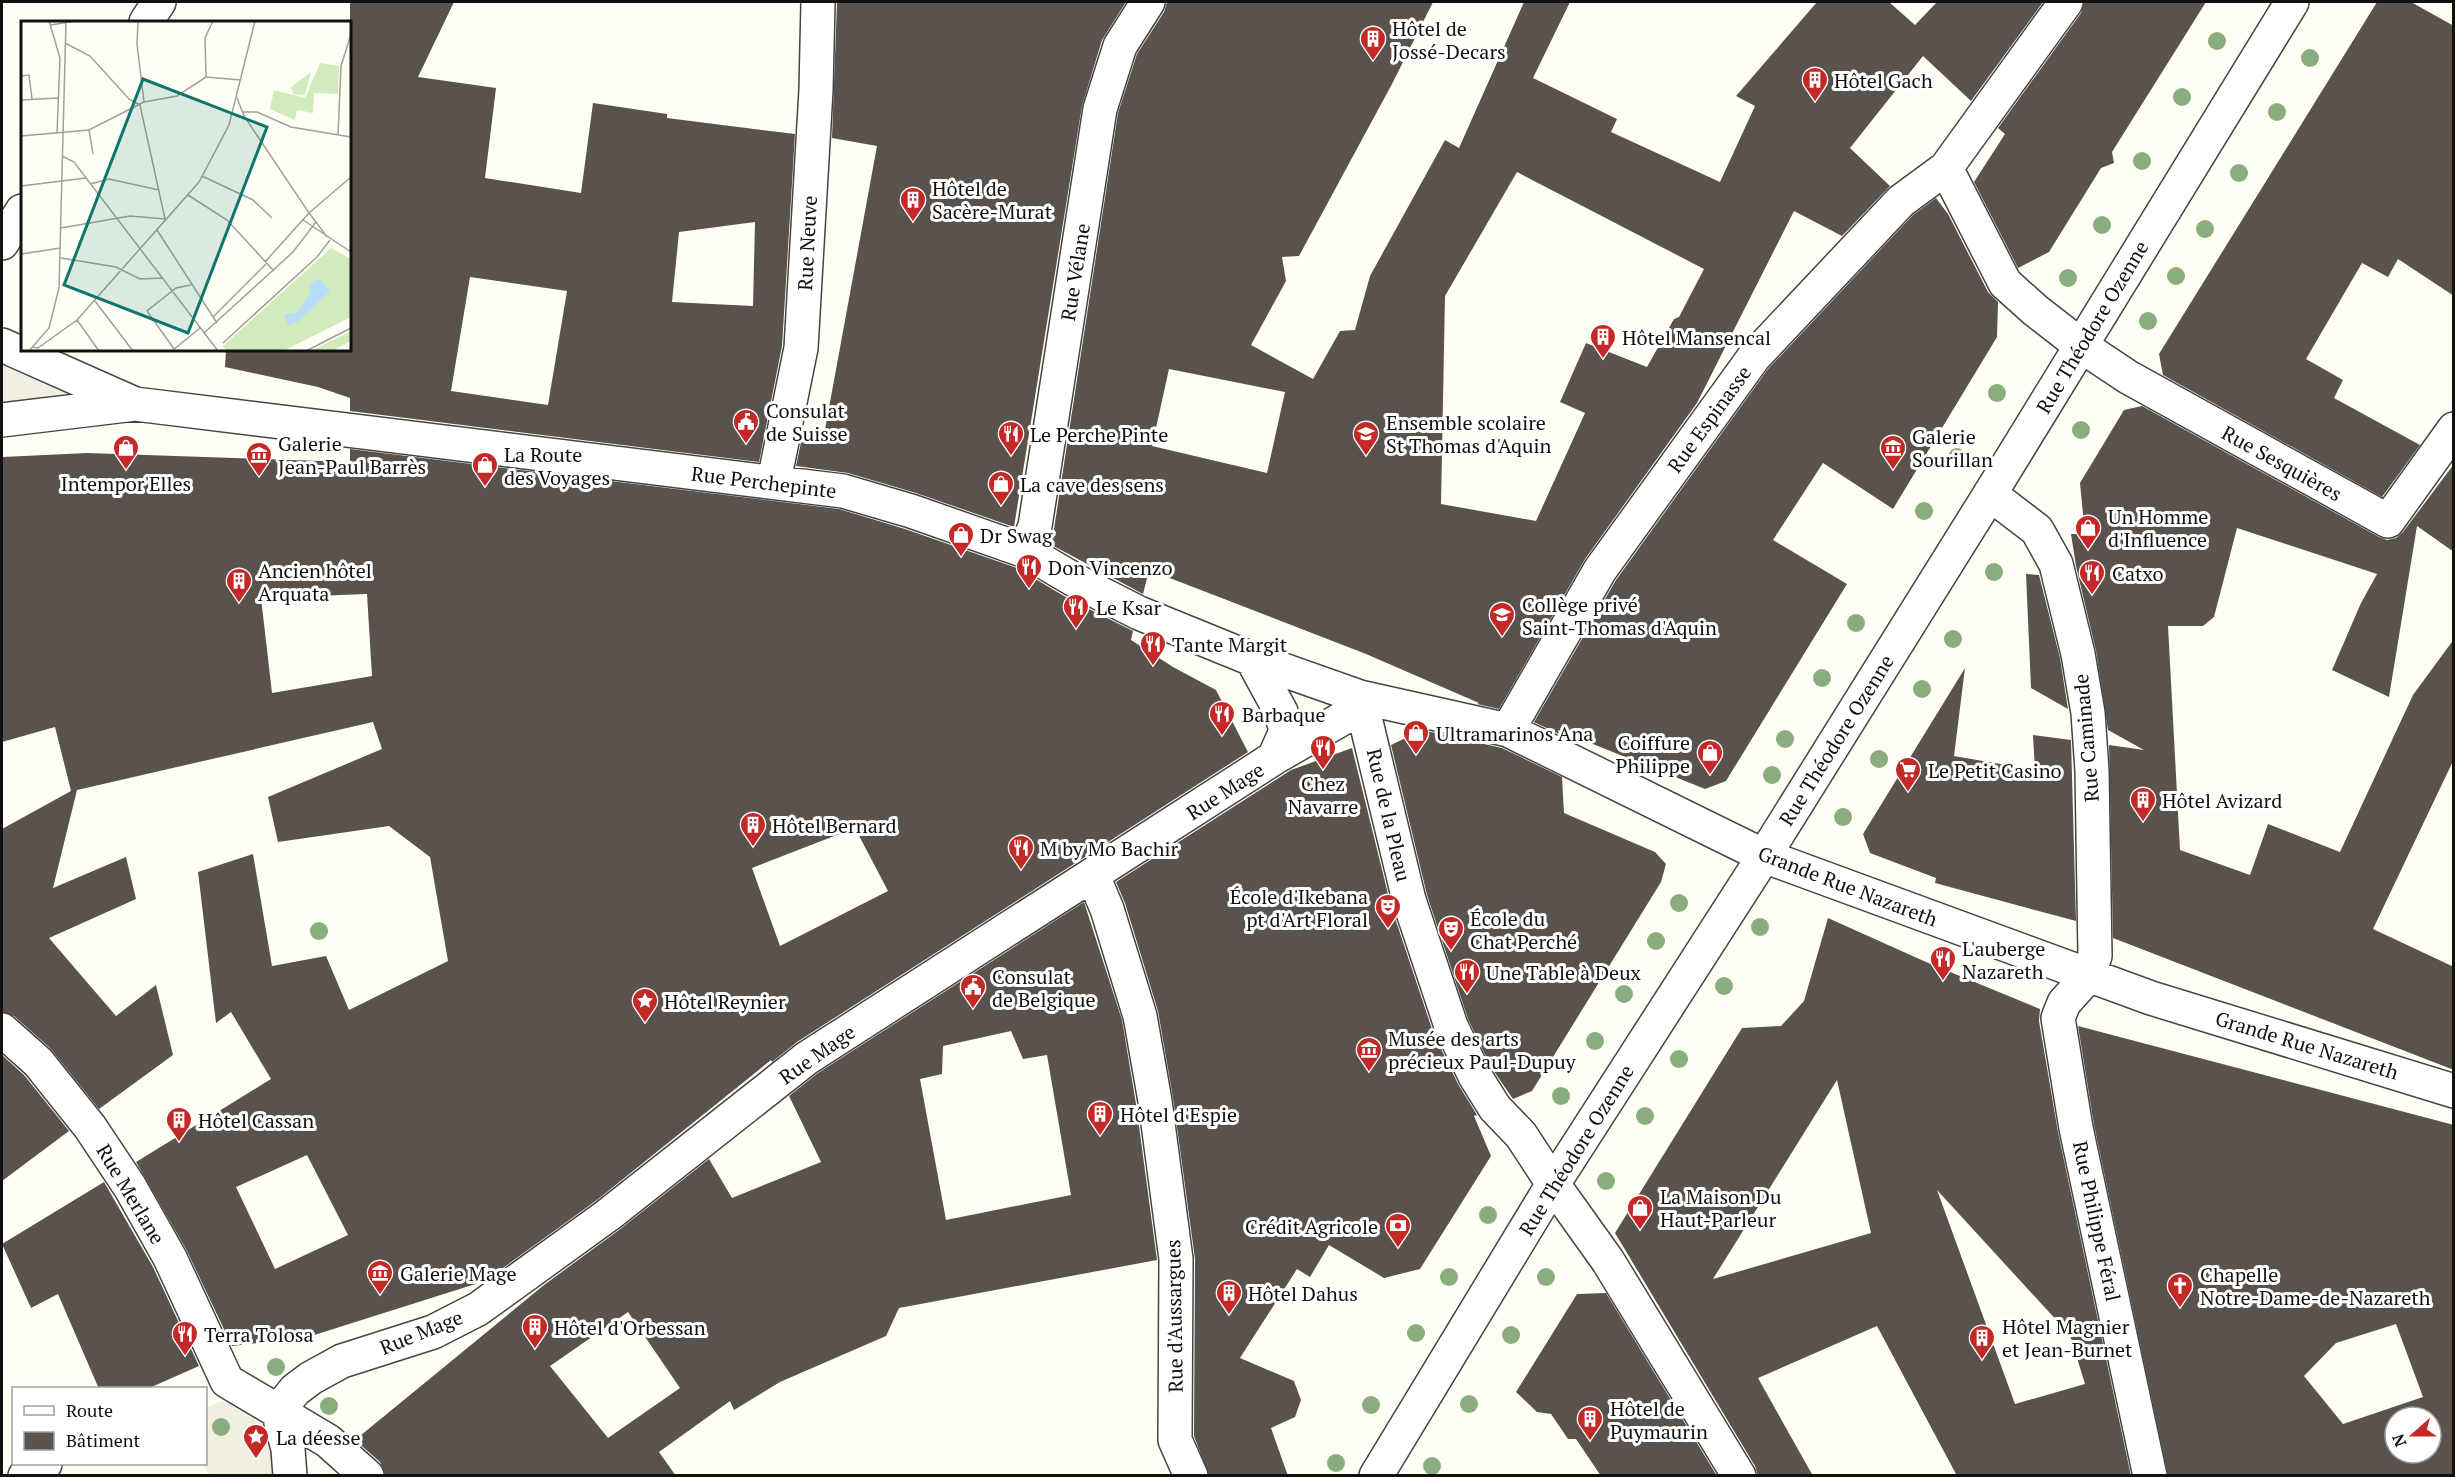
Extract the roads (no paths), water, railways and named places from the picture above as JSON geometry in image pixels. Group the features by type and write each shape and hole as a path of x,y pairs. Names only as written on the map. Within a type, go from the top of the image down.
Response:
{"street":[{"path":"147,21 159,2"},
{"name":"Rue Neuve","path":"774,482 801,348 816,90 818,2"},
{"name":"Rue Vélane","path":"1025,551 1035,525 1100,109 1120,46 1148,2"},
{"name":"Rue Espinasse","path":"1508,730 1600,570 1754,357 1901,201 1946,168 2066,2"},
{"name":"Rue Théodore Ozenne","path":"1376,1476 1553,1184 1764,856 1990,494 2292,2"},
{"path":"1946,168 2005,284 2080,345"},
{"path":"2,243 21,213"},
{"path":"2,345 135,404"},
{"name":"Rue Sesquières","path":"2080,345 2138,382 2388,521 2454,429"},
{"path":"2,420 59,415 135,404"},
{"name":"Rue Perchepinte","path":"135,404 843,491 911,511 1025,551 1078,582 1139,613 1252,659"},
{"name":"Rue Caminade","path":"1990,494 2037,530 2056,564 2078,654 2088,713 2092,771 2095,956 2088,976"},
{"path":"1252,659 1281,712 1286,731 1274,758"},
{"name":"Grande Rue Nazareth","path":"1252,659 1360,697 1508,730 1764,856 2151,998 2454,1090"},
{"name":"Rue Mage","path":"278,1411 296,1390 311,1378 342,1361 433,1332 478,1309 609,1215 807,1058 1274,758 1345,717 1360,697"},
{"name":"Rue de la Pleau","path":"1360,697 1408,900 1451,1026 1475,1076 1495,1108 1521,1136 1608,1261 1739,1476"},
{"name":"Rue d'Aussargues","path":"1092,876 1107,909 1140,1016 1155,1101 1176,1259 1176,1440 1191,1476"},
{"name":"Rue Philippe Féral","path":"2088,976 2064,1003 2058,1018 2076,1128 2150,1476"},
{"name":"Rue Merlane","path":"2,1030 38,1062 90,1127 130,1187 170,1258 216,1385"},
{"path":"216,1385 278,1411 328,1441 367,1476"},
{"path":"278,1411 288,1449 290,1476"},
{"path":"25,1476 43,1465"}],"place":[{"name":"Hôtel de Jossé-Decars","path":"1373,62"},
{"name":"Hôtel Gach","path":"1815,103"},
{"name":"Hôtel de Sacère-Murat","path":"913,223"},
{"name":"Hôtel Mansencal","path":"1603,360"},
{"name":"Consulat de Suisse","path":"746,445"},
{"name":"Le Perche Pinte","path":"1011,457"},
{"name":"Ensemble scolaire St Thomas d'Aquin","path":"1366,457"},
{"name":"Intempor'Elles","path":"126,471"},
{"name":"Galerie Sourillan","path":"1893,471"},
{"name":"Galerie Jean-Paul Barrès","path":"259,478"},
{"name":"La Route des Voyages","path":"485,488"},
{"name":"La cave des sens","path":"1001,507"},
{"name":"Un Homme d'Influence","path":"2088,551"},
{"name":"Dr Swag","path":"961,558"},
{"name":"Don Vincenzo","path":"1029,590"},
{"name":"Catxo","path":"2092,596"},
{"name":"Ancien hôtel Arquata","path":"239,604"},
{"name":"Le Ksar","path":"1076,630"},
{"name":"Collège privé Saint-Thomas d'Aquin","path":"1502,638"},
{"name":"Tante Margit","path":"1153,667"},
{"name":"Barbaque","path":"1222,737"},
{"name":"Ultramarinos Ana","path":"1416,756"},
{"name":"Chez Navarre","path":"1323,771"},
{"name":"Coiffure Philippe","path":"1710,776"},
{"name":"Le Petit Casino","path":"1908,793"},
{"name":"Hôtel Avizard","path":"2143,823"},
{"name":"Hôtel Bernard","path":"753,848"},
{"name":"M by Mo Bachir","path":"1021,871"},
{"name":"École d'Ikebana pt d'Art Floral","path":"1388,930"},
{"name":"École du Chat Perché","path":"1451,952"},
{"name":"L'auberge Nazareth","path":"1943,982"},
{"name":"Une Table à Deux","path":"1467,995"},
{"name":"Consulat de Belgique","path":"973,1010"},
{"name":"Hôtel Reynier","path":"645,1024"},
{"name":"Musée des arts précieux Paul-Dupuy","path":"1369,1073"},
{"name":"Hôtel d'Espie","path":"1100,1137"},
{"name":"Hôtel Cassan","path":"179,1143"},
{"name":"La Maison Du Haut-Parleur","path":"1640,1231"},
{"name":"Crédit Agricole","path":"1398,1249"},
{"name":"Galerie Mage","path":"380,1296"},
{"name":"Chapelle Notre-Dame-de-Nazareth","path":"2180,1309"},
{"name":"Hôtel Dahus","path":"1229,1316"},
{"name":"Hôtel d'Orbessan","path":"535,1350"},
{"name":"Terra Tolosa","path":"185,1357"},
{"name":"Hôtel Magnier et Jean-Burnet","path":"1982,1361"},
{"name":"Hôtel de Puymaurin","path":"1590,1442"},
{"name":"La déesse","path":"256,1460"}]}
